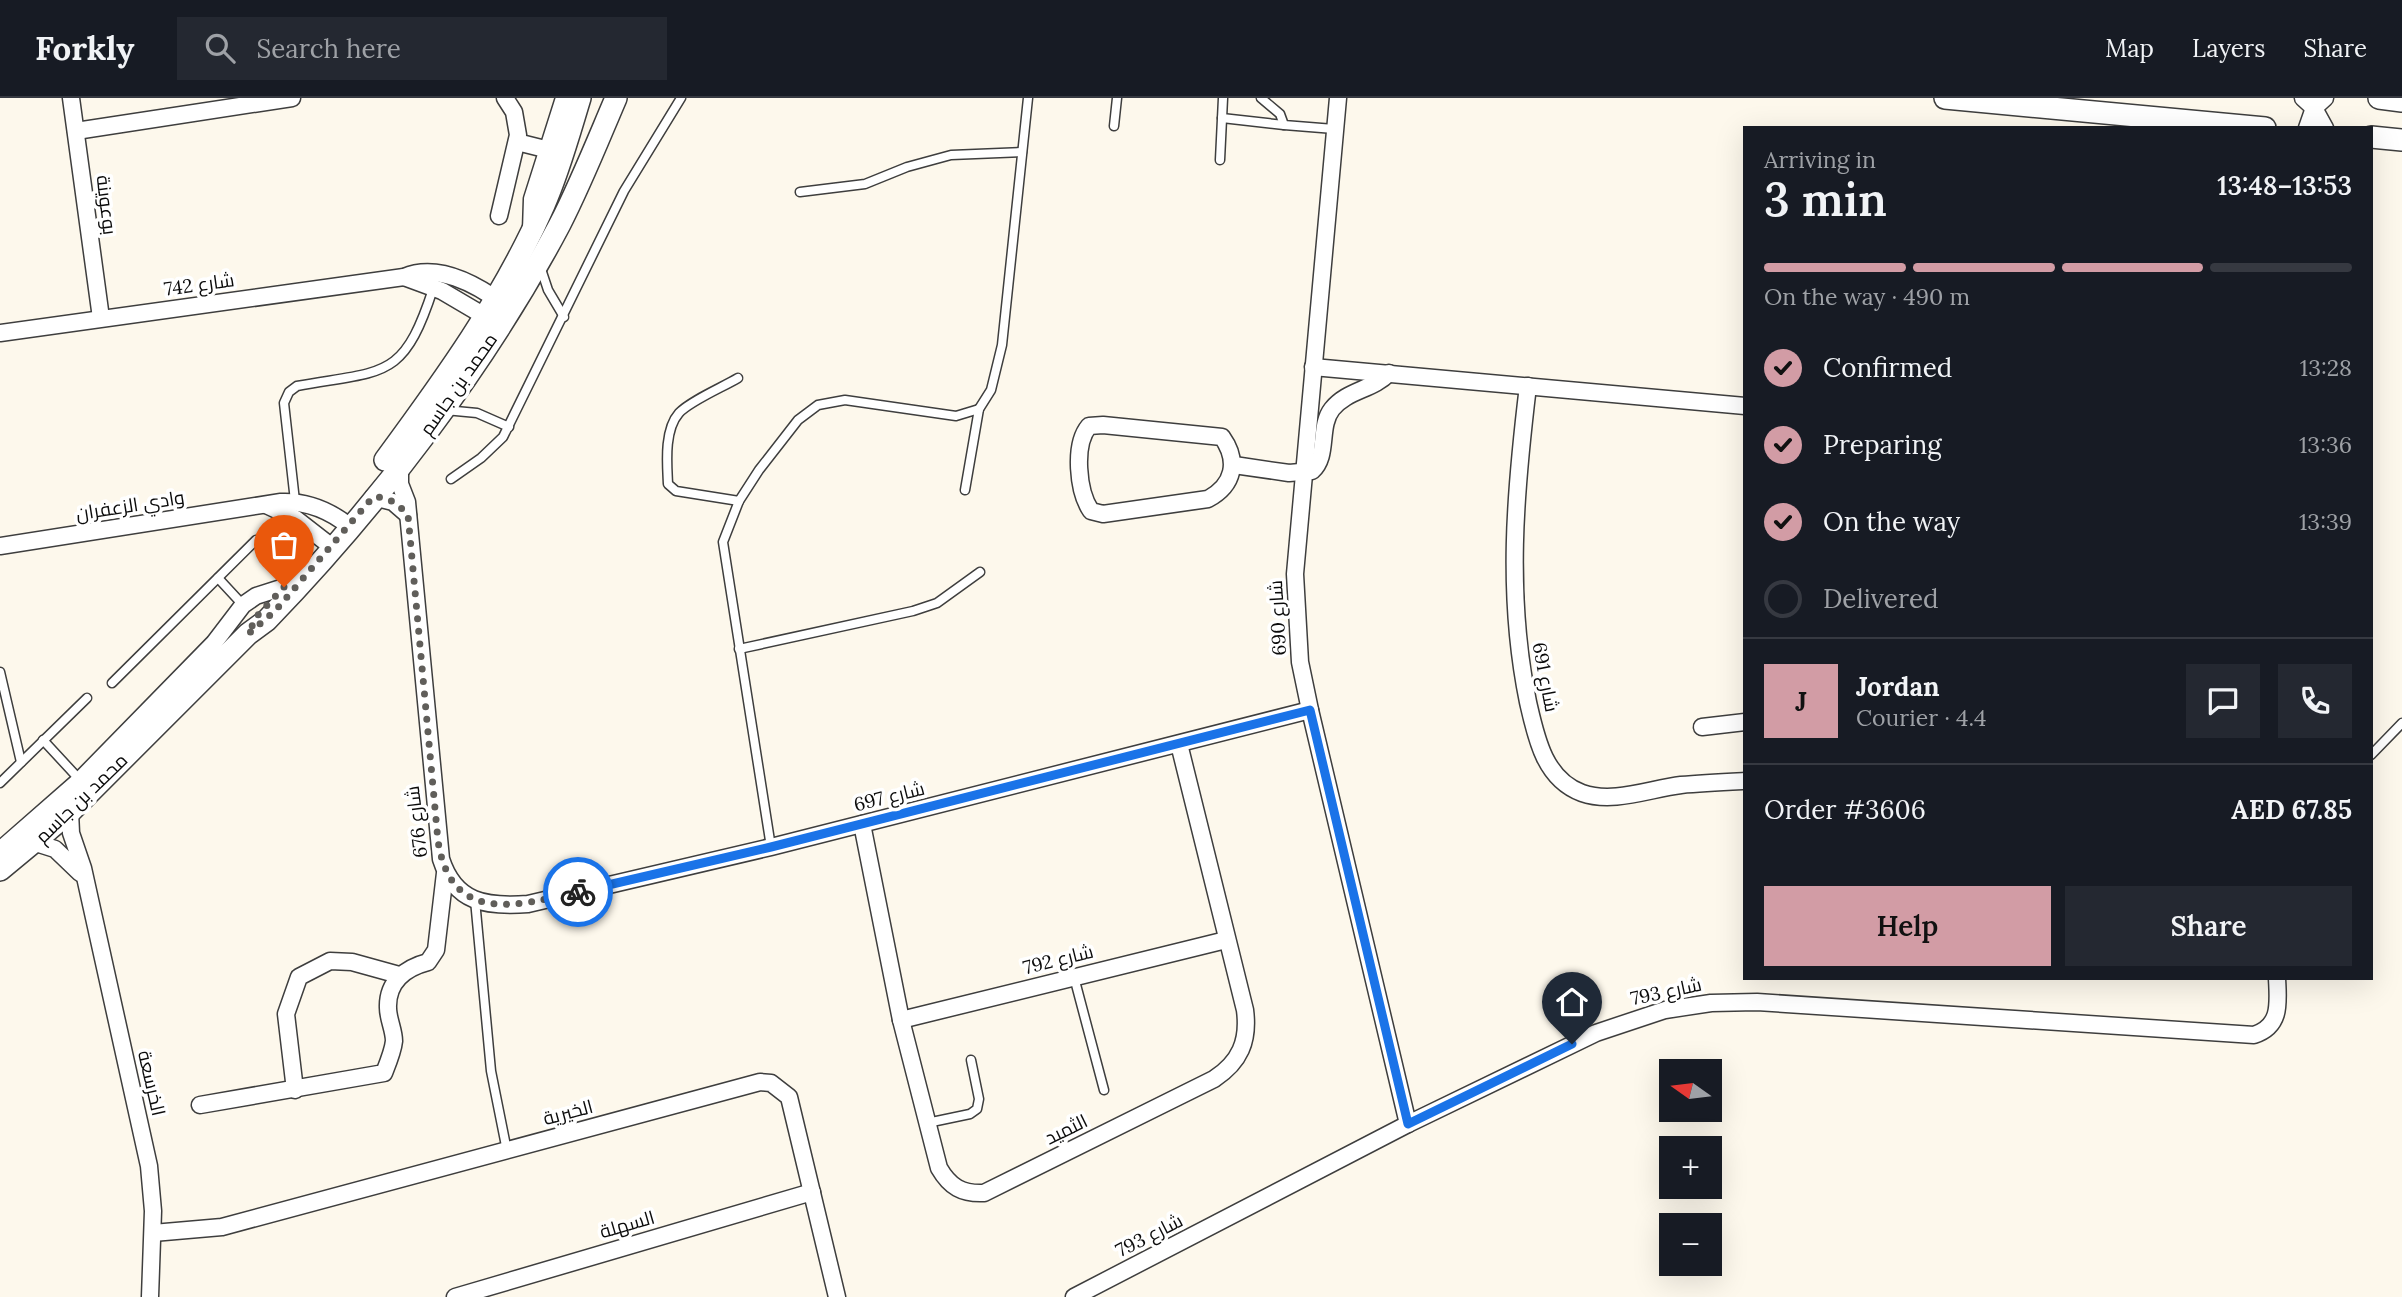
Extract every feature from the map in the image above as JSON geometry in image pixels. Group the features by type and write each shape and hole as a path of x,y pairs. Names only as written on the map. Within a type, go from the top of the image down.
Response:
{"street":[{"name":"بوعوينة","path":"71,98 101,318"},
{"path":"76,131 292,98"},
{"path":"499,216 517,142 517,120 505,98"},
{"name":"محمد بن جاسم","path":"0,870 36,843 70,812 248,634 275,611 345,523 434,394 538,261 560,224 616,98"},
{"name":"شارع 690","path":"1338,98 1303,474 1295,574 1295,613 1310,710 1408,1124"},
{"path":"1945,98 2244,126"},
{"path":"2379,98 2402,100"},
{"path":"531,233 531,207 567,99"},
{"name":"محمد بن جاسم","path":"345,523 373,497 442,410 497,311 555,176 567,99"},
{"path":"2308,126 2314,101"},
{"path":"2314,101 2324,126"},
{"path":"2373,138 2402,140"},
{"path":"517,142 549,150"},
{"name":"شارع 742","path":"0,333 404,278 425,272 436,273 497,311"},
{"name":"شارع 742","path":"404,278 497,311"},
{"path":"1312,367 1743,407"},
{"path":"1234,465 1303,474 1312,471 1319,465 1326,423 1332,409 1349,395 1379,383 1389,373"},
{"name":"شارع 691","path":"1528,386 1513,534 1514,606 1531,711 1550,768 1567,786 1602,797 1681,785 1743,781"},
{"path":"1088,426 1208,433 1222,437 1230,448 1234,465 1221,492 1208,499 1104,514 1091,511 1084,500 1080,442 1088,426"},
{"name":"شارع 676","path":"400,465 399,474 408,515 438,841 445,873 463,894 475,900"},
{"path":"373,497 393,502 408,515"},
{"name":"وادي الزعفران","path":"0,546 295,501 317,506 345,523"},
{"path":"266,505 296,519 328,543"},
{"name":"محمد بن جاسم","path":"248,634 257,616 328,543"},
{"path":"0,850 80,780 205,654 243,605 257,596 284,587"},
{"name":"شارع 697","path":"475,900 492,904 528,904 771,847 1310,710"},
{"path":"1702,727 1743,722"},
{"name":"الثميد","path":"862,824 901,1020 939,1168 946,1180 956,1189 984,1193 1213,1079 1227,1070 1238,1058 1247,1027 1179,744"},
{"name":"الخرسعة","path":"70,812 71,833 85,881 149,1166 153,1233 150,1297"},
{"name":"الخرسعة","path":"36,843 62,854 85,881"},
{"path":"200,1105 384,1073 394,1040 387,1006 392,986 399,975 413,966 428,962 436,950 445,873"},
{"name":"شارع 792","path":"901,1020 1226,940"},
{"path":"295,1090 286,1014 299,977 330,961 352,962 399,975"},
{"name":"شارع 793","path":"1074,1297 1408,1124 1596,1033 1665,1010 1711,1003 1783,1003 2246,1034 2262,1032 2274,1022 2278,1006 2277,980"},
{"name":"الخيرية","path":"153,1233 222,1227 760,1082 771,1083 789,1097 837,1297"},
{"name":"السهلة","path":"455,1297 812,1192"}],"lane":[{"path":"451,479 492,450 509,427 624,191 681,98"},
{"path":"965,490 979,409 991,390 1002,345 1028,98"},
{"path":"1114,126 1116,98"},
{"path":"1220,160 1223,98"},
{"path":"1261,98 1280,114 1284,125"},
{"path":"1222,118 1334,129"},
{"path":"800,192 865,184 906,167 951,155 1022,152"},
{"path":"538,261 548,290 564,317"},
{"path":"295,501 284,409 289,392 297,386 377,371 391,365 412,344 433,289"},
{"path":"738,378 679,413 668,439 667,470 668,484 676,491 739,501"},
{"path":"771,847 723,542 739,501 798,420 818,405 845,400 957,415 979,409"},
{"path":"442,410 477,413 509,427"},
{"path":"112,683 256,540"},
{"path":"739,649 913,611 937,603 980,572"},
{"path":"218,578 243,605"},
{"path":"0,672 21,762"},
{"path":"0,783 87,698"},
{"path":"2373,753 2402,723"},
{"path":"43,740 80,780"},
{"path":"475,900 491,1071 507,1151"},
{"path":"1074,977 1104,1090"},
{"path":"928,1123 970,1114 977,1109 979,1099 971,1060"}],"way so far":[{"path":"284,587 257,616 248,634 267,620 373,497 384,498 402,508 408,515 438,841 445,873 463,894 492,904 528,904 578,892"}],"route":[{"path":"578,892 771,847 1310,710 1408,1124 1572,1044"}]}
